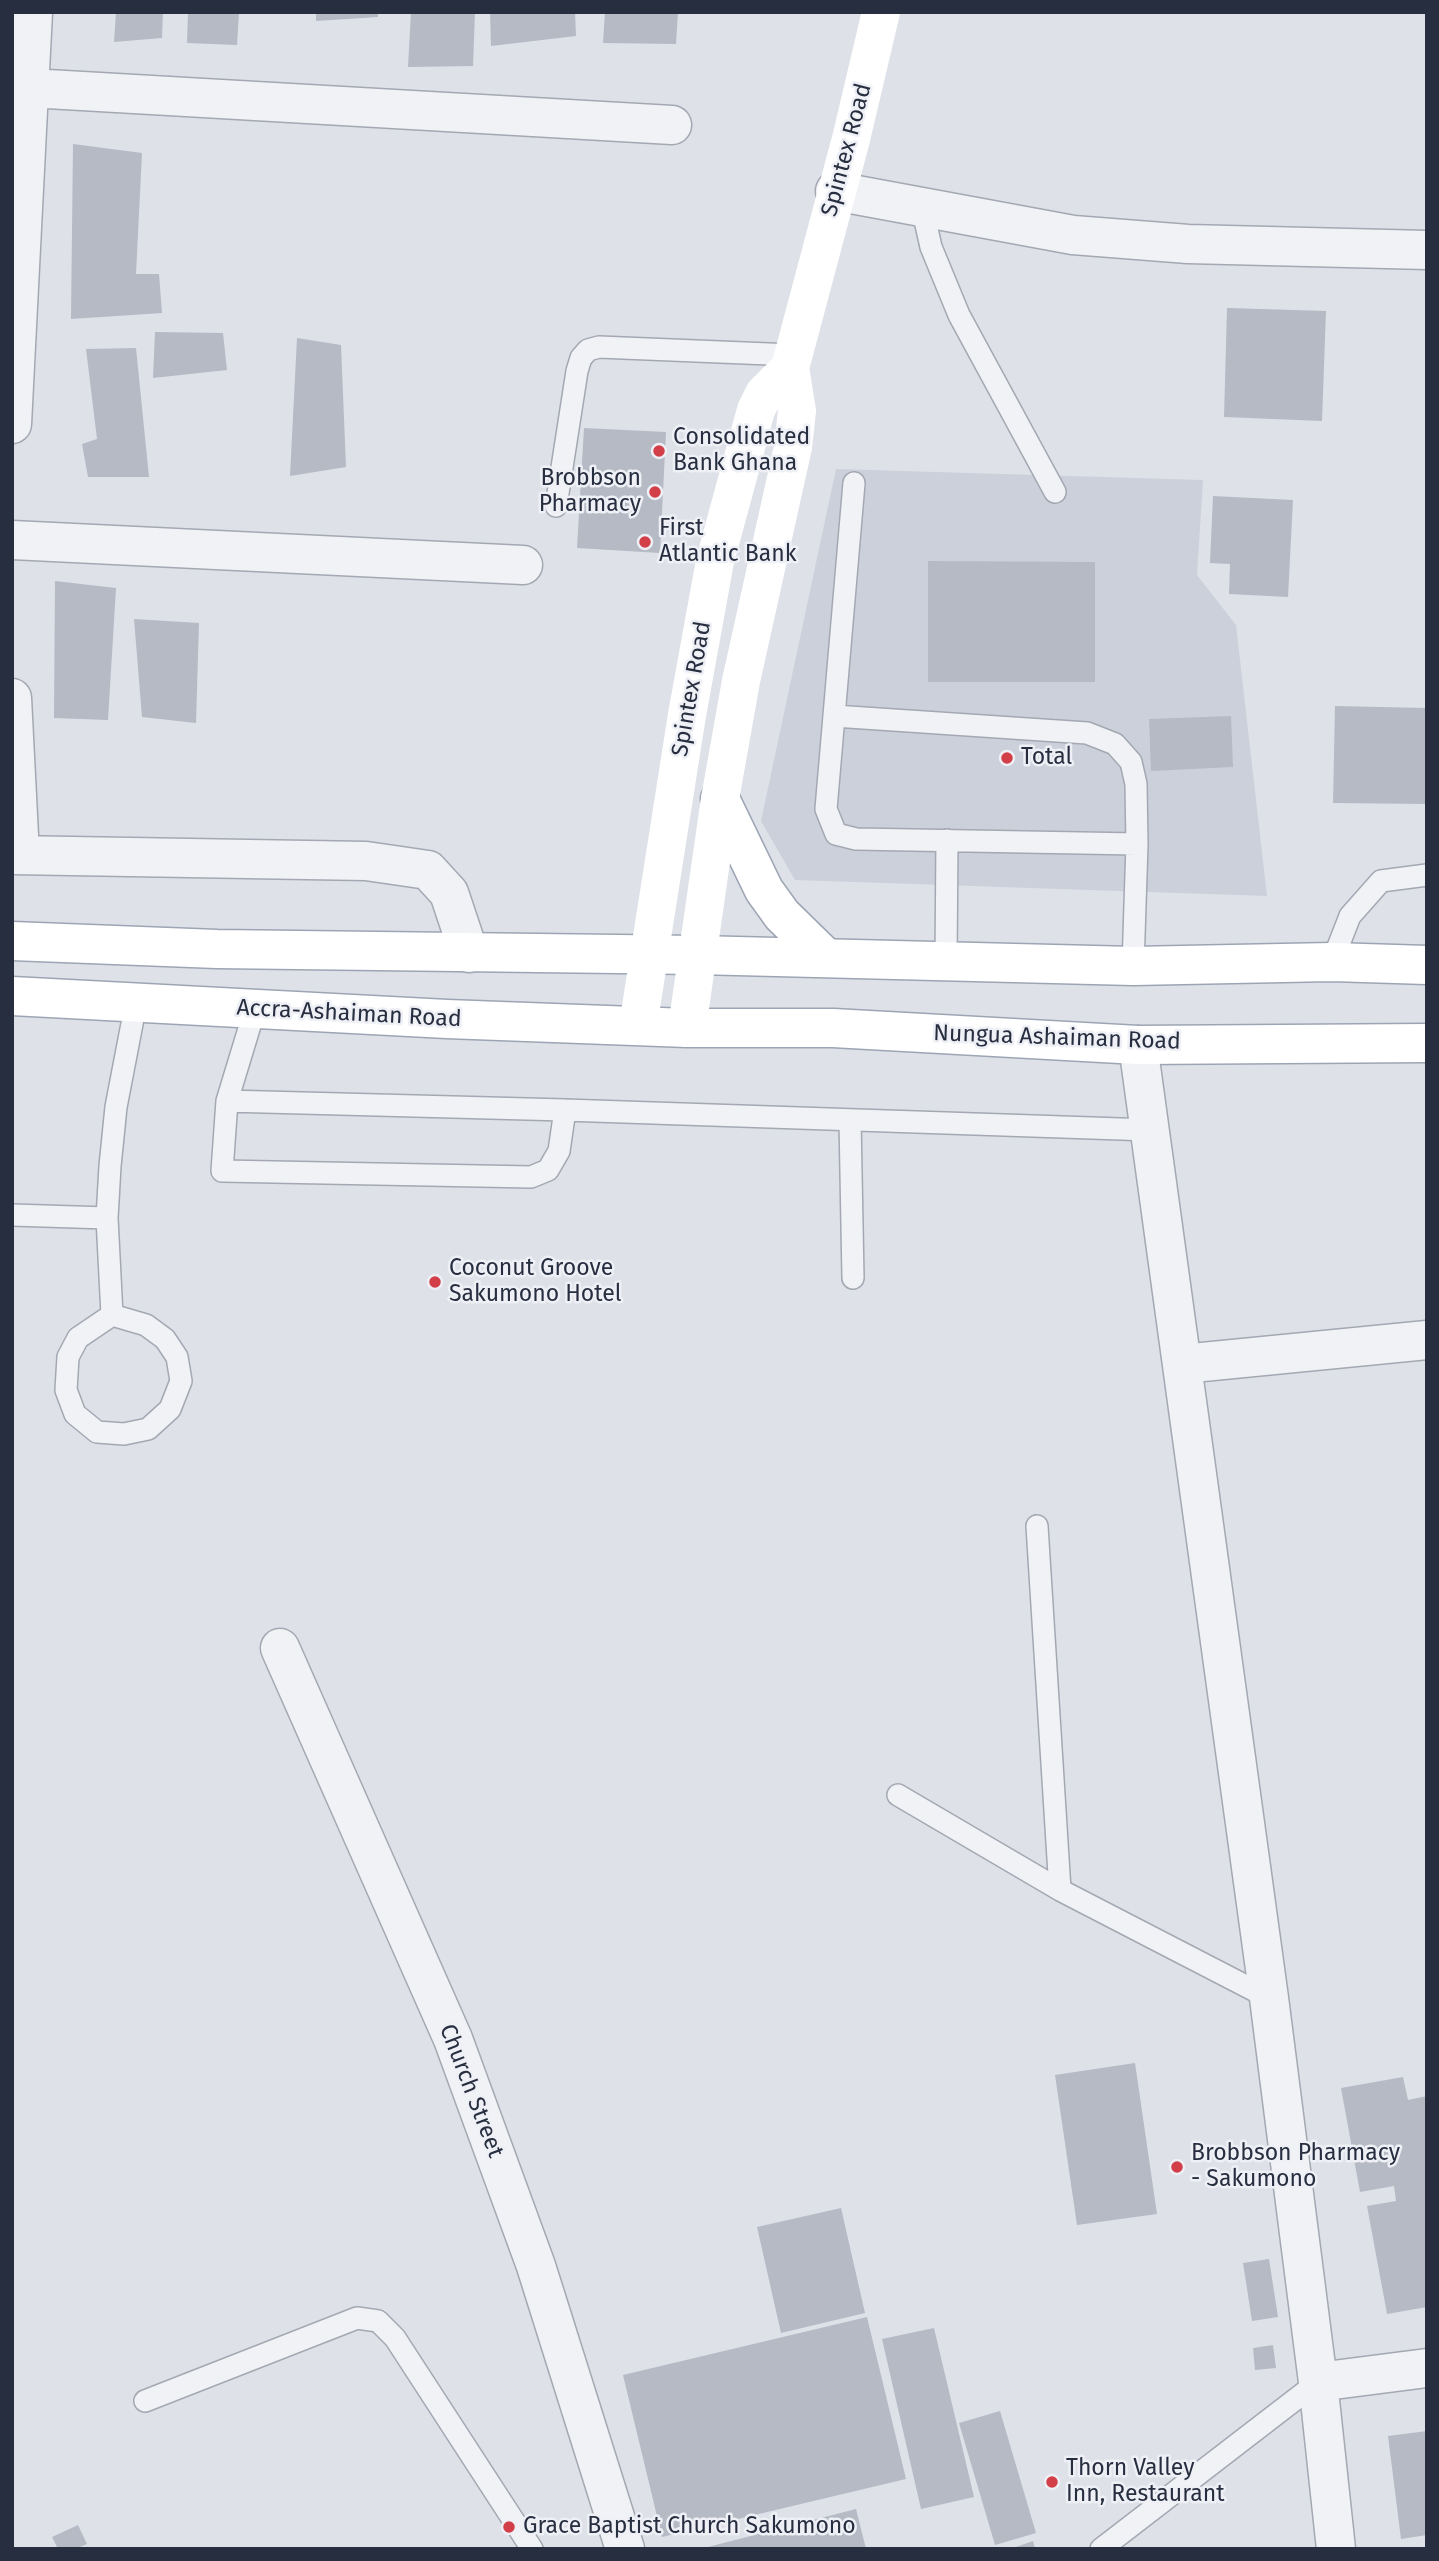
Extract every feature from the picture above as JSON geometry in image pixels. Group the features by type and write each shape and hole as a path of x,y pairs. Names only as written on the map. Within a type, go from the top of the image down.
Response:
{"main road":[{"name":"Spintex Road","path":"687,1028 720,799 746,654 793,447 797,411 792,361 835,191 851,139 881,12"},
{"name":"Spintex Road","path":"638,1026 687,715 715,561 756,410 764,394 792,361"},
{"path":"720,799 764,890 782,915 826,958"},
{"path":"12,941 217,948 1133,966 1332,962 1427,965"},
{"name":"Accra-Ashaiman Road","path":"12,996 447,1019 687,1028"},
{"name":"Nungua Ashaiman Road","path":"687,1028 833,1028 1138,1045 1427,1043"}],"street":[{"path":"12,424 33,12"},
{"path":"30,88 672,125"},
{"path":"835,191 1073,236 1188,244 1427,250"},
{"path":"12,540 523,565"},
{"path":"12,698 16,855 366,861 428,870 449,892 469,953"},
{"path":"1138,1045 1269,1998 1318,2382 1336,2549"},
{"path":"1182,1364 1427,1340"},
{"name":"Church Street","path":"280,1648 453,2039 536,2266 625,2549"},
{"path":"1318,2382 1427,2368"}],"lane":[{"path":"922,207 932,247 959,315 1055,492"},
{"path":"556,506 577,371 581,358 588,350 599,347 792,361"},
{"path":"854,483 826,809 836,834 856,839 1137,844"},
{"path":"834,716 1087,733 1115,744 1131,762 1136,784 1133,966"},
{"path":"946,961 947,840"},
{"path":"1332,962 1350,916 1381,881 1427,875"},
{"path":"112,1315 107,1218 116,1107 136,1003"},
{"path":"255,1009 227,1101 222,1171 531,1177 548,1170 559,1151 565,1110"},
{"path":"227,1101 1150,1130"},
{"path":"850,1120 853,1278"},
{"path":"12,1215 107,1218"},
{"path":"112,1315 146,1325 166,1339 177,1357 181,1381 170,1409 148,1429 124,1434 97,1432 75,1414 66,1390 68,1357 78,1338 112,1315"},
{"path":"1037,1526 1060,1890"},
{"path":"898,1795 1060,1890 1269,1998"},
{"path":"145,2401 357,2318 379,2321 395,2338 532,2549"},
{"path":"1101,2549 1318,2382"}],"shaded area":[{"path":"836,469 1203,480 1197,575 1236,625 1267,896 795,880 761,821"}],"building":[{"path":"116,12 163,12 162,38 114,42"},
{"path":"188,12 239,12 237,45 187,43"},
{"path":"316,12 378,12 378,17 316,21"},
{"path":"411,12 475,12 473,66 408,67"},
{"path":"490,12 575,12 576,36 491,46"},
{"path":"605,12 678,12 676,44 603,43"},
{"path":"73,144 142,153 136,274 159,274 162,313 71,319"},
{"path":"1227,308 1326,311 1322,421 1224,417"},
{"path":"155,332 223,333 227,370 153,378"},
{"path":"297,338 341,345 346,467 290,476"},
{"path":"136,348 149,477 88,477 82,444 97,439 86,349"},
{"path":"584,428 666,432 660,553 577,548"},
{"path":"1213,496 1293,500 1288,597 1229,594 1230,564 1210,563"},
{"path":"928,561 1095,562 1095,682 928,682"},
{"path":"55,581 116,588 108,720 54,718"},
{"path":"134,619 199,623 196,723 142,717"},
{"path":"1335,706 1427,708 1427,804 1333,803"},
{"path":"1231,716 1233,767 1151,771 1149,719"},
{"path":"1135,2063 1157,2214 1077,2225 1055,2075"},
{"path":"1403,2077 1408,2100 1427,2096 1427,2307 1387,2314 1367,2206 1396,2201 1394,2186 1360,2192 1341,2088"},
{"path":"841,2208 865,2313 781,2333 757,2227"},
{"path":"1269,2259 1278,2317 1252,2321 1243,2263"},
{"path":"867,2317 906,2479 662,2537 623,2375"},
{"path":"934,2328 974,2497 921,2509 882,2339"},
{"path":"1273,2345 1276,2368 1255,2370 1253,2348"},
{"path":"1000,2411 1036,2533 995,2545 959,2423"},
{"path":"1427,2431 1427,2535 1401,2539 1388,2436"},
{"path":"856,2509 866,2549 704,2549 704,2548"},
{"path":"78,2525 87,2544 75,2549 58,2549 52,2537"},
{"path":"1033,2541 1035,2549 1013,2549 1013,2548"}],"place":[{"name":"Consolidated Bank Ghana","path":"659,451"},
{"name":"Brobbson Pharmacy","path":"655,492"},
{"name":"First Atlantic Bank","path":"645,542"},
{"name":"Total","path":"1007,758"},
{"name":"Coconut Groove Sakumono Hotel","path":"435,1282"},
{"name":"Brobbson Pharmacy - Sakumono","path":"1177,2167"},
{"name":"Thorn Valley Inn, Restaurant","path":"1052,2482"},
{"name":"Grace Baptist Church Sakumono","path":"509,2527"}]}
